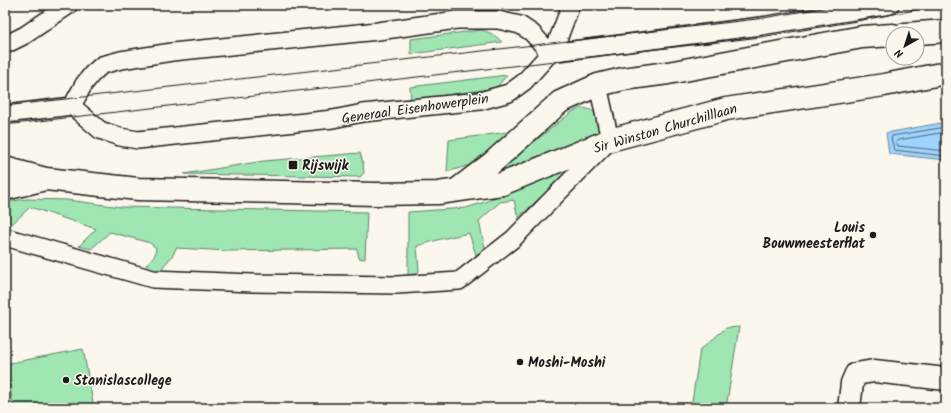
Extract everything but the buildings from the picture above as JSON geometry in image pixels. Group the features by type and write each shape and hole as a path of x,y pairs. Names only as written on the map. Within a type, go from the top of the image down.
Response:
{"street":[{"path":"925,33 946,31"},
{"path":"5,168 46,179 138,189 376,194 438,193 457,190 492,163 560,102 598,85 623,79 668,73 862,37 885,36"},
{"name":"Sir Winston Churchilllaan","path":"457,190 502,184 610,140 726,109 946,74"},
{"path":"5,189 46,179"},
{"path":"848,408 852,383 856,374 874,371 946,379"}],"lane":[{"path":"5,45 25,35 69,5"},
{"name":"Generaal Eisenhowerplein","path":"72,106 100,130 120,137 138,140 325,120 363,113 480,101 509,93 524,82 550,53 557,42 571,5"},
{"path":"5,114 72,106 92,74 102,65 121,60 180,51 378,31 457,20 498,20 520,25 532,33 550,53 761,26 890,5"},
{"path":"5,237 153,279 252,283 397,285 459,281 512,239 610,140 598,85"}],"green space":[{"path":"481,30 492,34 502,42 411,54 411,39"},
{"path":"507,75 497,87 490,89 411,100 410,87"},
{"path":"580,108 593,111 605,135 492,179 498,170 572,112"},
{"path":"516,131 485,156 470,165 447,172 449,140"},
{"path":"360,153 364,173 360,177 184,174 264,161"},
{"path":"565,168 566,174 518,218 514,200 500,202 479,221 485,248 476,255 469,233 417,246 419,271 417,274 408,276 408,212 466,208 485,202"},
{"path":"27,199 67,200 121,207 367,212 365,259 359,258 357,249 228,251 176,248 173,255 157,274 146,265 155,255 156,248 150,243 110,232 91,249 79,246 96,229 30,207 10,226 5,225 5,202"},
{"path":"739,327 726,408 691,408 700,350 726,328"},
{"path":"83,349 94,408 14,408 5,364"}],"water":[{"path":"946,122 946,160 889,154 886,133"}],"tram line":[{"path":"5,106 757,19 841,5"},
{"path":"5,125 761,37 942,5"}],"place":[{"name":"Rijswijk","path":"293,165"},
{"name":"Louis Bouwmeesterflat","path":"873,235"},
{"name":"Moshi-Moshi","path":"520,362"},
{"name":"Stanislascollege","path":"66,380"}]}
